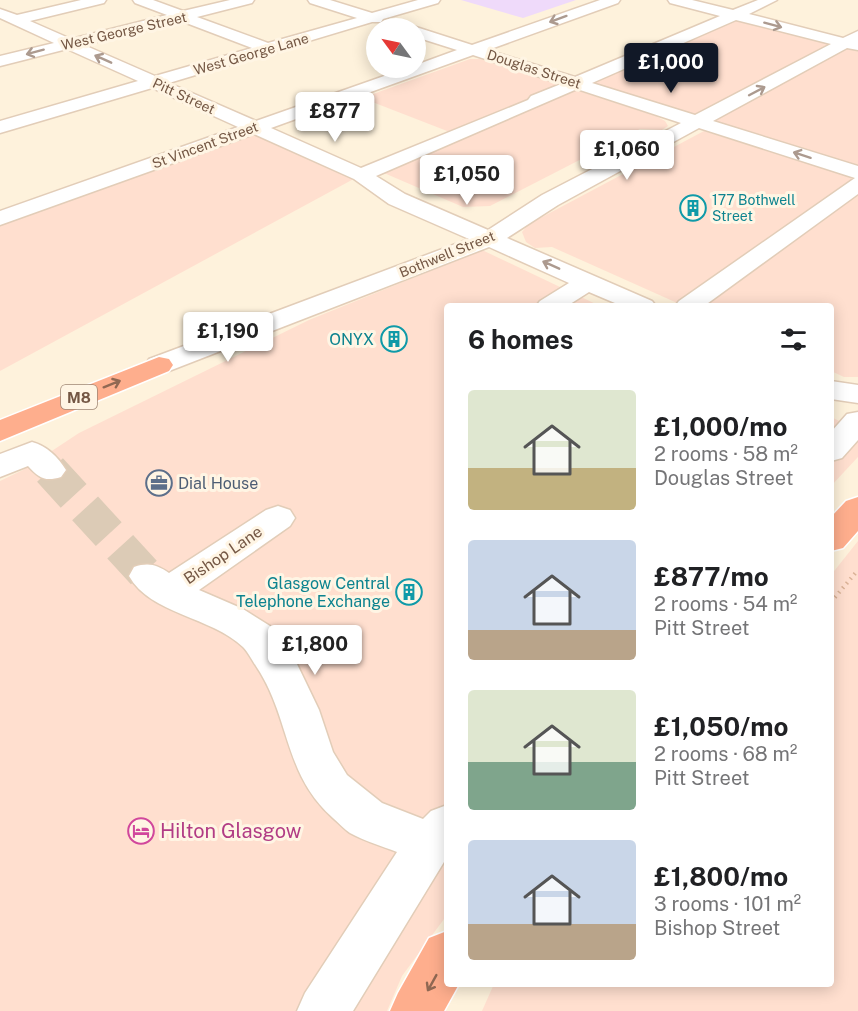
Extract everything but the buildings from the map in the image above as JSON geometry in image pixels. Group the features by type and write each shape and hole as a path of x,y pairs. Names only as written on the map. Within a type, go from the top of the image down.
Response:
{"highway":[{"name":"M8","path":"0,431 159,365"},
{"path":"834,536 858,508"},
{"path":"416,1011 444,961"}],"street":[{"path":"15,20 99,0"},
{"path":"140,0 268,49"},
{"name":"West George Street","path":"0,61 247,0"},
{"path":"315,0 373,18"},
{"name":"West George Lane","path":"373,18 433,0"},
{"name":"St Vincent Street","path":"0,218 613,0"},
{"path":"675,0 854,42"},
{"path":"361,175 770,0"},
{"name":"Pitt Street","path":"0,13 155,82 251,128 361,175 397,199 492,238 636,303"},
{"name":"West George Lane","path":"0,127 366,20"},
{"name":"Douglas Street","path":"426,35 858,173"},
{"name":"Bothwell Street","path":"159,365 492,238 550,200 854,42"},
{"path":"128,71 151,65"},
{"path":"692,303 858,184"},
{"name":"Pitt Street","path":"397,199 421,201 462,214 487,215 519,210 550,200"},
{"name":"Bothwell Street","path":"281,319 423,243 428,236 429,225 426,211"},
{"path":"554,303 588,282"},
{"path":"834,444 852,402"},
{"path":"0,467 41,461"},
{"name":"Bishop Lane","path":"278,518 158,584 230,619 257,637 282,673 299,710 314,760 332,789 366,818 438,835"},
{"path":"323,1011 360,950 438,835"}],"path":[{"path":"834,598 858,570"}],"shaded area":[{"path":"461,0 576,0 523,18"},
{"path":"735,15 845,43 858,36 858,173 578,83"},
{"path":"470,59 480,59 656,116 665,121 668,126 662,130 640,129 490,206 463,207 384,173 460,136 362,98 417,78 426,78 426,75"},
{"path":"251,128 361,175 0,371 0,218"},
{"path":"704,131 847,176 858,182 858,377 844,377 834,372 834,303 677,303 552,247 535,248 526,242 522,232 529,224"},
{"path":"482,250 594,303 444,303 444,919 402,976 387,1011 0,1011 0,481 23,470 79,433 309,320"},
{"path":"834,418 858,430 858,457 834,483"},
{"path":"858,541 858,1011 482,1011 493,987 834,987 834,571"}],"tunnel":[{"path":"50,470 147,576"}],"place":[{"name":"177 Bothwell Street","path":"693,208"},
{"name":"ONYX","path":"394,339"},
{"name":"Dial House","path":"159,483"},
{"name":"Glasgow Central Telephone Exchange","path":"409,592"},
{"name":"Hilton Glasgow","path":"141,831"}]}
